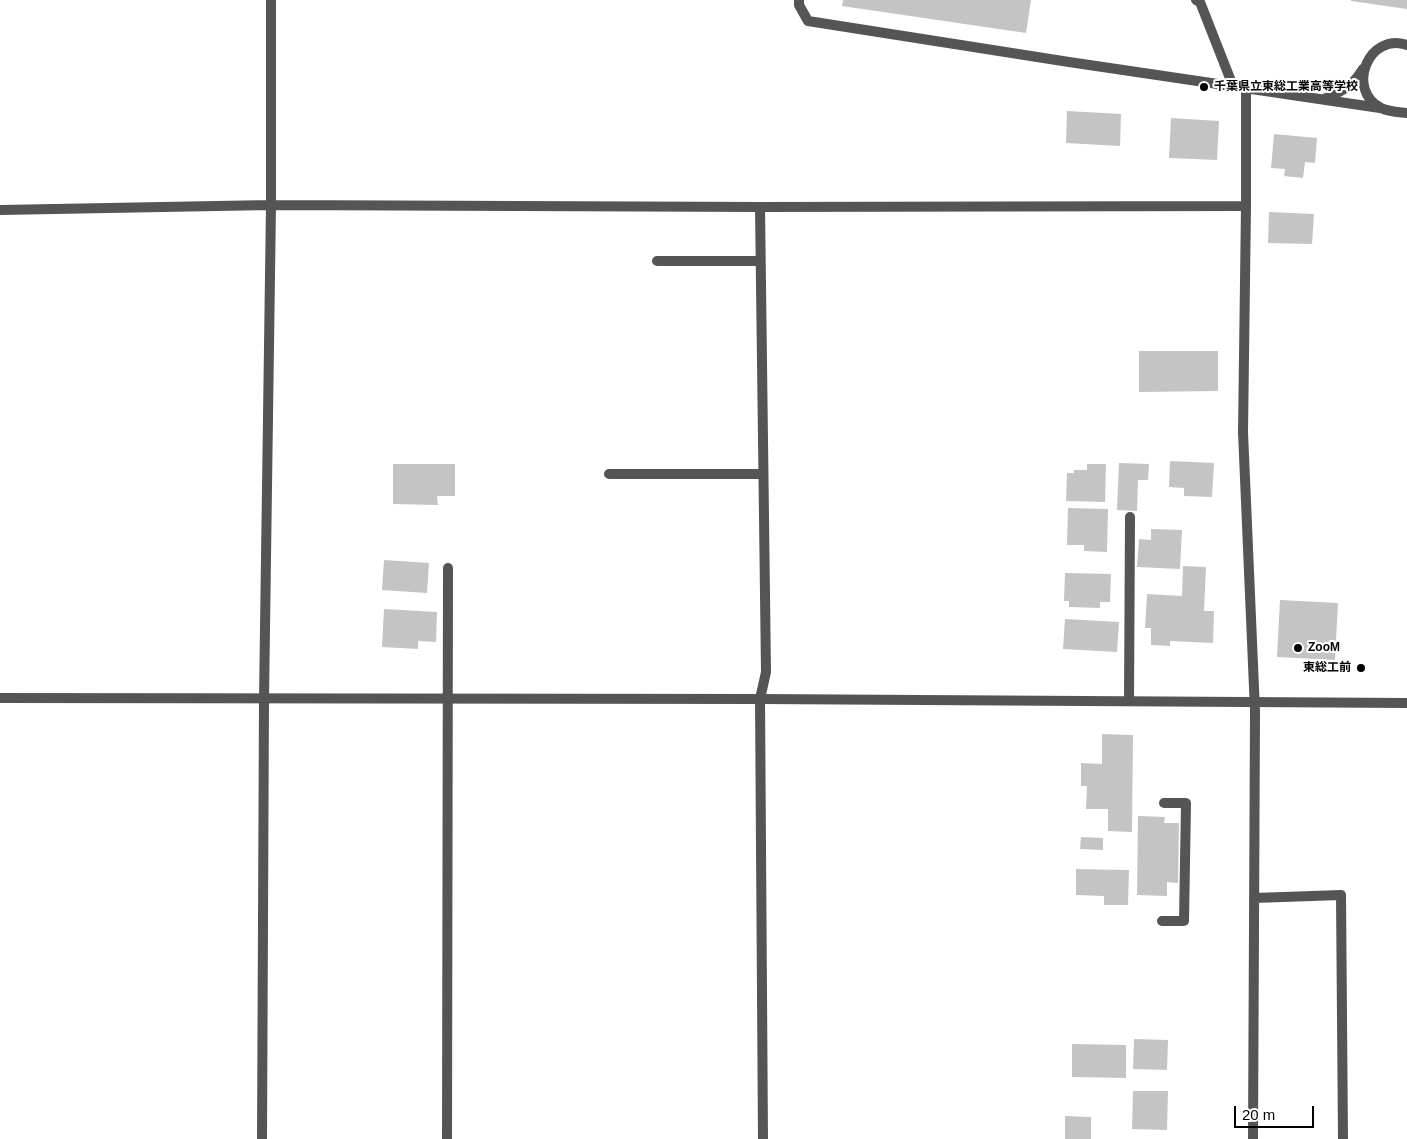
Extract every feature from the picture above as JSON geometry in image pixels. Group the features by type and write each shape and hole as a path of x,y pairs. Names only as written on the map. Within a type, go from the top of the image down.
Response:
{"street":[{"path":"262,1139 264,699 271,205 271,0"},
{"path":"799,0 799,5 808,21 1407,112"},
{"path":"1196,0 1200,2 1233,86"},
{"path":"1324,99 1346,90 1356,79 1370,56 1379,48 1390,44 1405,44"},
{"path":"1364,67 1362,78 1365,90 1371,100 1380,108"},
{"path":"1246,88 1243,432 1254,702 1253,1139"},
{"path":"0,210 271,205 1246,206"},
{"path":"760,207 766,672 760,699 764,1139"},
{"path":"657,261 760,261"},
{"path":"609,474 763,474"},
{"path":"1128,701 1130,517"},
{"path":"447,1139 448,568"},
{"path":"0,698 760,699 1407,703"},
{"path":"1162,921 1184,921 1186,803 1164,803"},
{"path":"1254,898 1341,895 1343,1139"}],"building":[{"path":"843,0 1031,0 1026,33 842,6"},
{"path":"1407,0 1407,9 1351,1"},
{"path":"1067,111 1121,114 1120,146 1066,143"},
{"path":"1171,118 1219,121 1217,160 1169,158"},
{"path":"1274,134 1317,138 1315,163 1305,162 1303,178 1284,176 1285,169 1271,168"},
{"path":"1269,212 1314,214 1312,244 1268,243"},
{"path":"1139,351 1218,351 1218,391 1139,392"},
{"path":"1170,461 1214,463 1212,497 1184,496 1184,488 1169,487"},
{"path":"1119,463 1149,464 1148,480 1138,480 1137,511 1117,510"},
{"path":"393,464 455,464 455,496 437,496 438,505 393,504"},
{"path":"1087,464 1106,464 1105,502 1066,501 1067,473 1074,473 1074,470 1087,470"},
{"path":"1068,508 1108,509 1107,552 1084,551 1084,545 1067,545"},
{"path":"1151,529 1182,530 1180,569 1137,567 1139,539 1151,540"},
{"path":"384,560 429,563 427,593 382,590"},
{"path":"1183,566 1206,567 1204,611 1214,611 1213,643 1170,641 1170,646 1151,645 1151,628 1145,628 1147,594 1182,596"},
{"path":"1065,573 1111,574 1110,602 1100,602 1100,608 1069,607 1069,601 1064,601"},
{"path":"1280,600 1338,603 1335,660 1277,657"},
{"path":"384,609 437,612 436,642 418,641 418,649 382,647"},
{"path":"1065,619 1119,622 1117,652 1063,649"},
{"path":"1102,734 1133,735 1132,832 1108,831 1108,809 1086,809 1087,786 1081,786 1081,763 1102,764"},
{"path":"1138,816 1165,817 1164,823 1179,823 1178,883 1167,882 1167,896 1137,895"},
{"path":"1081,837 1103,838 1103,850 1080,849"},
{"path":"1076,869 1129,870 1128,905 1104,905 1104,896 1076,895"},
{"path":"1134,1039 1168,1040 1167,1070 1133,1069"},
{"path":"1072,1044 1126,1045 1126,1078 1072,1077"},
{"path":"1133,1091 1168,1091 1167,1130 1132,1129"},
{"path":"1065,1116 1091,1117 1091,1139 1065,1139"}],"place":[{"name":"千葉県立東総工業高等学校","path":"1204,87"},
{"name":"ZooM","path":"1298,648"},
{"name":"東総工前","path":"1361,668"}]}
